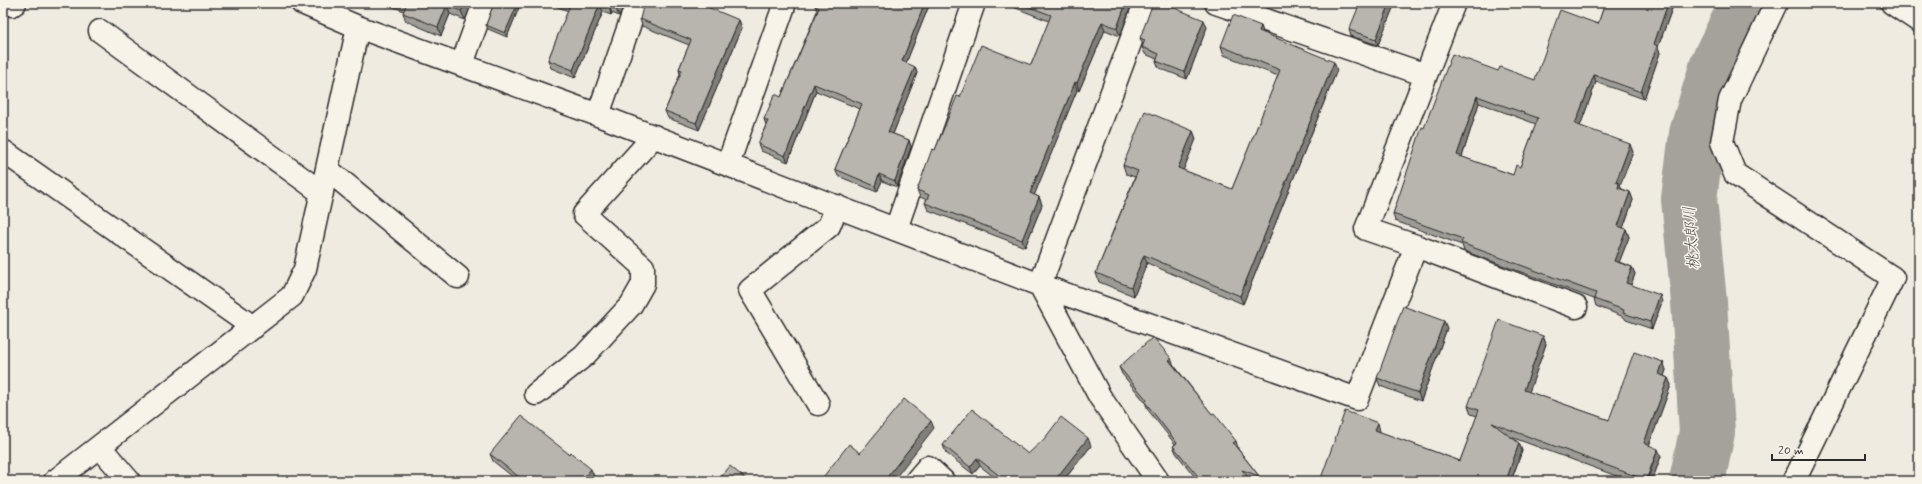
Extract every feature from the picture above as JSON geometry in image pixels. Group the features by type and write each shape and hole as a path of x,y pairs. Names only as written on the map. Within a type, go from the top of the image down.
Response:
{"street":[{"path":"302,3 332,8 358,27 462,64 654,136 1040,285 1357,399 1416,246"},
{"path":"462,64 484,3"},
{"path":"598,115 637,3"},
{"path":"896,229 974,3"},
{"path":"1145,3 1040,285 1100,397 1158,481"},
{"path":"1216,3 1426,75"},
{"path":"1454,3 1366,229 1416,246 1576,307"},
{"path":"1776,3 1730,100 1722,142 1735,174 1894,278 1794,481"},
{"path":"1892,3 1919,21"},
{"path":"728,164 779,5"},
{"path":"55,481 292,296 304,269 358,27"},
{"path":"100,31 322,193"},
{"path":"536,394 584,356 631,305 643,284 643,267 584,214 654,136"},
{"path":"3,151 253,327"},
{"path":"327,169 458,277"},
{"path":"818,404 750,290 829,226 837,206"},
{"path":"100,447 129,481"},
{"path":"916,481 928,467 943,481"}],"building":[{"path":"401,3 465,3 461,11 447,5 438,27 403,13 406,5"},
{"path":"494,3 518,3 505,33 486,25"},
{"path":"565,3 619,3 616,9 600,4 573,70 548,60 570,5"},
{"path":"644,3 698,3 739,20 696,123 665,111 682,70 679,69 691,40 640,19"},
{"path":"817,3 925,3 902,61 915,67 888,132 909,140 895,181 879,174 875,186 835,169 862,104 814,84 785,156 758,144 768,121 764,119 775,94 781,97 819,8 815,6"},
{"path":"1019,3 1126,3 1117,28 1102,22 1077,83 1075,82 1030,193 1039,197 1022,240 925,203 929,195 917,190 932,149 935,150 957,96 960,97 981,45 1031,65 1051,15"},
{"path":"1153,3 1162,3 1204,20 1184,72 1156,61 1159,54 1142,47 1145,40 1140,38"},
{"path":"1360,3 1390,3 1376,39 1349,30"},
{"path":"1605,3 1668,3 1654,44 1657,46 1641,92 1594,75 1575,124 1630,144 1616,182 1619,183 1618,188 1630,192 1618,226 1626,229 1614,261 1632,267 1626,283 1660,295 1650,322 1623,313 1624,310 1594,299 1596,293 1461,243 1463,239 1393,214 1422,127 1424,128 1452,54 1498,71 1500,67 1535,80 1560,10 1598,24","holes":["1477,96 1538,118 1520,167 1516,165 1513,175 1457,155"]},
{"path":"1233,15 1261,26 1259,31 1334,62 1240,296 1144,255 1131,287 1096,273 1138,171 1123,165 1145,111 1193,131 1178,168 1232,189 1280,70 1221,46"},
{"path":"1403,306 1444,321 1418,393 1377,378"},
{"path":"1499,320 1543,336 1524,390 1609,420 1634,352 1663,362 1659,374 1668,378 1644,443 1658,449 1646,480 1492,423 1519,443 1506,481 1320,481 1345,411 1378,423 1375,430 1460,461 1479,410 1468,406"},
{"path":"1153,337 1171,358 1169,360 1212,414 1214,413 1236,441 1233,443 1259,476 1242,470 1251,481 1202,481 1173,446 1177,443 1145,402 1147,400 1119,367"},
{"path":"904,399 931,421 884,481 820,481 849,444 860,453"},
{"path":"972,409 1028,454 1045,438 1061,417 1088,438 1058,476 1065,481 1006,481 977,458 970,467 943,445"},
{"path":"521,416 569,454 570,452 591,469 581,481 524,481 490,454"},
{"path":"730,466 748,481 718,481"}],"waterway":[{"name":"桃太郎川","path":"1697,481 1707,432 1699,302 1689,199 1697,134 1719,62 1748,3"}]}
